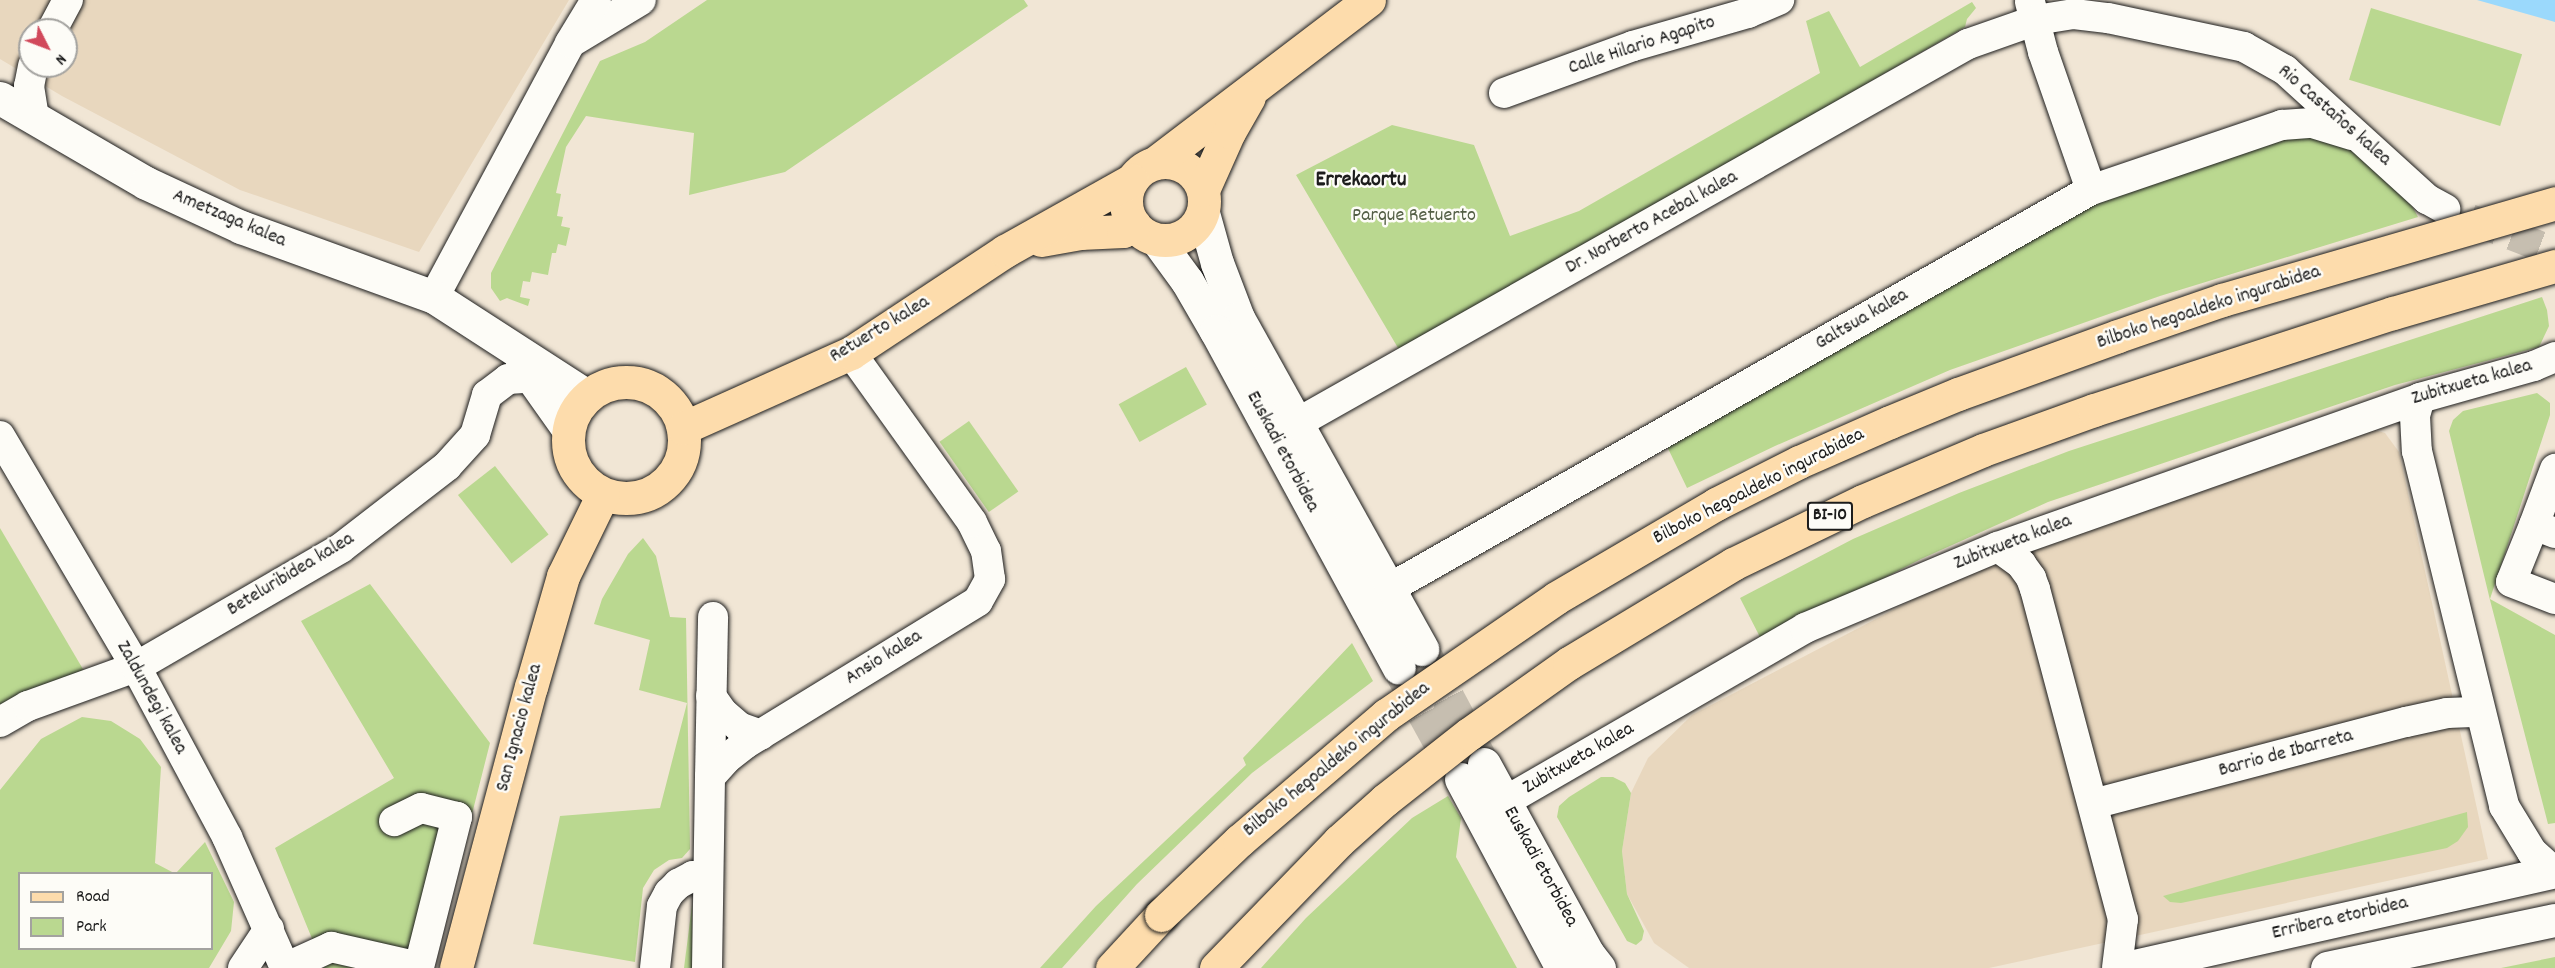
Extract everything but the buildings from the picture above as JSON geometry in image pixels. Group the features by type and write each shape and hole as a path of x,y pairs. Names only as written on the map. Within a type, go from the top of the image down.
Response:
{"main road":[{"path":"1146,233 1129,217 1126,198 1143,172 1258,82 1369,0"},
{"path":"1005,251 1043,239 1080,233 1123,231 1146,233 1169,241 1190,232 1229,132 1258,82"},
{"path":"1005,251 1143,172 1167,162 1184,167 1198,179 1203,202"},
{"name":"Bilboko hegoaldeko ingurabidea","path":"1112,968 1161,915 1239,841 1386,715 1556,598 1716,504 1799,462 1890,422 1958,394 2118,336 2222,300 2555,203"},
{"name":"Retuerto kalea","path":"683,428 851,353 1005,251"},
{"name":"BI-10","path":"1216,968 1339,841 1385,800 1469,734 1569,663 1733,564 1863,501 1983,450 2094,410 2393,313 2555,266"},
{"path":"626,381 646,385 662,394 675,409 683,428 684,449 677,468 663,485 646,495 623,498 603,494 584,481 570,457 568,429 575,412 587,396 608,385 626,381"},
{"name":"San Ignacio kalea","path":"456,968 563,576 603,494"}],"street":[{"path":"58,18 68,0"},
{"path":"434,297 570,43 596,0"},
{"name":"Calle Hilario Agapito","path":"1504,93 1633,46 1748,13 1779,0"},
{"path":"570,43 632,2"},
{"path":"2033,10 2043,52 2091,190"},
{"name":"Rio Castaños kalea","path":"2033,10 2108,18 2244,47 2285,70 2427,199 2445,209"},
{"name":"Dr. Norberto Acebal kalea","path":"1285,430 1968,44 2033,10"},
{"path":"2282,125 2290,108 2291,92 2285,70"},
{"path":"0,89 21,78"},
{"path":"31,78 29,86 34,119"},
{"name":"Ametzaga kalea","path":"0,98 146,183 241,227 434,297 587,396"},
{"name":"Galtsua kalea","path":"1390,588 2091,190 2282,125 2312,123 2358,136"},
{"name":"Euskadi etorbidea","path":"1146,233 1187,281 1216,331 1285,430 1390,588 1411,659 1285,430 1224,283 1203,202"},
{"name":"Ametzaga kalea","path":"505,344 534,377 568,429"},
{"name":"Ansio kalea","path":"710,777 726,759 761,735 978,601 990,579 986,551 972,522 851,353"},
{"name":"Zubitxueta kalea","path":"1504,802 1805,628 1998,547 2050,528 2420,398 2534,366 2555,357"},
{"name":"Beteluribidea kalea","path":"0,722 28,706 136,667 340,548 447,466 475,435 487,395 508,379 534,377"},
{"path":"2420,398 2415,416 2417,451 2504,806 2532,852 2554,871"},
{"path":"2385,410 2396,420 2417,451"},
{"name":"Zaldundegi kalea","path":"0,436 136,667 227,837 285,968"},
{"path":"2555,469 2544,529 2511,582 2555,599"},
{"path":"2031,579 2050,528"},
{"path":"1998,547 2021,564 2031,579 2123,920 2117,968"},
{"path":"707,968 713,617"},
{"path":"711,696 722,712 739,727 761,735"},
{"name":"Barrio de Ibarreta","path":"2093,804 2406,722 2447,713 2480,711"},
{"name":"Euskadi etorbidea","path":"1562,968 1472,771 1504,802 1588,954 1599,968"},
{"path":"285,968 331,947 419,967 457,817 421,808 394,821"},
{"name":"Erribera etorbidea","path":"2125,968 2554,871"},
{"path":"656,968 662,906 669,893 678,884 693,876 708,876"},
{"path":"2327,968 2555,920"},
{"path":"243,968 268,929"}],"shaded area":[{"path":"0,0 569,0 419,252 240,190 32,78 78,78 78,18 18,18 18,70 0,59"},
{"path":"2364,427 2385,433 2399,452 2488,859 1989,968 1689,968 1654,943 1627,894 1622,851 1631,793 1648,758 1692,715 1920,596 2061,533"}],"green space":[{"path":"707,0 1024,0 1028,6 785,172 689,195 694,133 586,116 566,147 556,193 561,194 557,216 563,217 561,226 570,228 566,246 558,244 556,253 552,253 548,275 532,272 530,282 523,281 520,297 530,299 528,306 507,298 500,301 491,288 491,273 600,61 645,42"},
{"name":"Parque Retuerto","path":"1972,2 1976,8 1967,19 1965,27 1401,353 1296,175 1392,125 1474,145 1510,236 1579,211 1820,73 1806,21 1829,11 1860,67"},
{"path":"2371,8 2522,54 2500,126 2349,80"},
{"path":"2284,132 2349,142 2405,193 2418,217 2160,296 1950,370 1775,446 1687,488 1663,438 2093,196"},
{"path":"2542,297 2547,310 2549,326 2539,347 2395,385 2048,502 1921,559 1762,641 1740,598 1853,539 1959,493 2069,451"},
{"path":"1186,367 1207,405 1140,442 1119,404"},
{"path":"2537,393 2550,403 2550,415 2490,599 2555,635 2555,823 2548,824 2490,600 2449,431 2453,420 2463,411"},
{"path":"969,421 1018,491 989,512 940,442"},
{"path":"495,466 549,535 512,563 458,495"},
{"path":"0,528 87,676 0,738"},
{"path":"643,538 656,556 670,617 686,618 690,849 682,858 669,860 654,870 643,888 635,962 533,944 560,816 660,808 687,703 639,690 650,640 594,624 602,599 628,554"},
{"path":"370,584 490,743 433,968 324,968 275,848 394,778 301,621"},
{"path":"1352,643 1373,681 1252,773 1137,884 1062,968 1040,968 1096,906 1246,765 1243,758"},
{"path":"82,717 111,721 140,739 161,767 155,863 172,872 18,872 18,950 213,950 213,872 177,872 205,842 234,902 231,931 209,968 0,968 0,790 41,739"},
{"path":"1601,777 1613,777 1625,783 1631,793 1622,851 1627,894 1644,931 1642,940 1636,945 1627,941 1557,817 1559,806"},
{"path":"1448,796 1461,818 1456,857 1517,968 1261,968 1306,918 1412,818"},
{"path":"2467,812 2468,827 2458,841 2447,848 2181,903 2170,902 2163,896"},
{"path":"692,905 693,968 684,968"},
{"path":"2555,957 2555,968 2501,968"}],"water":[{"path":"2477,0 2555,0 2555,22"}],"tunnel":[{"path":"2470,219 2555,252"},
{"path":"1425,654 1481,759"},
{"path":"1400,670 1459,777"}],"district":[{"name":"Errekaortu","path":"1361,181"}]}
